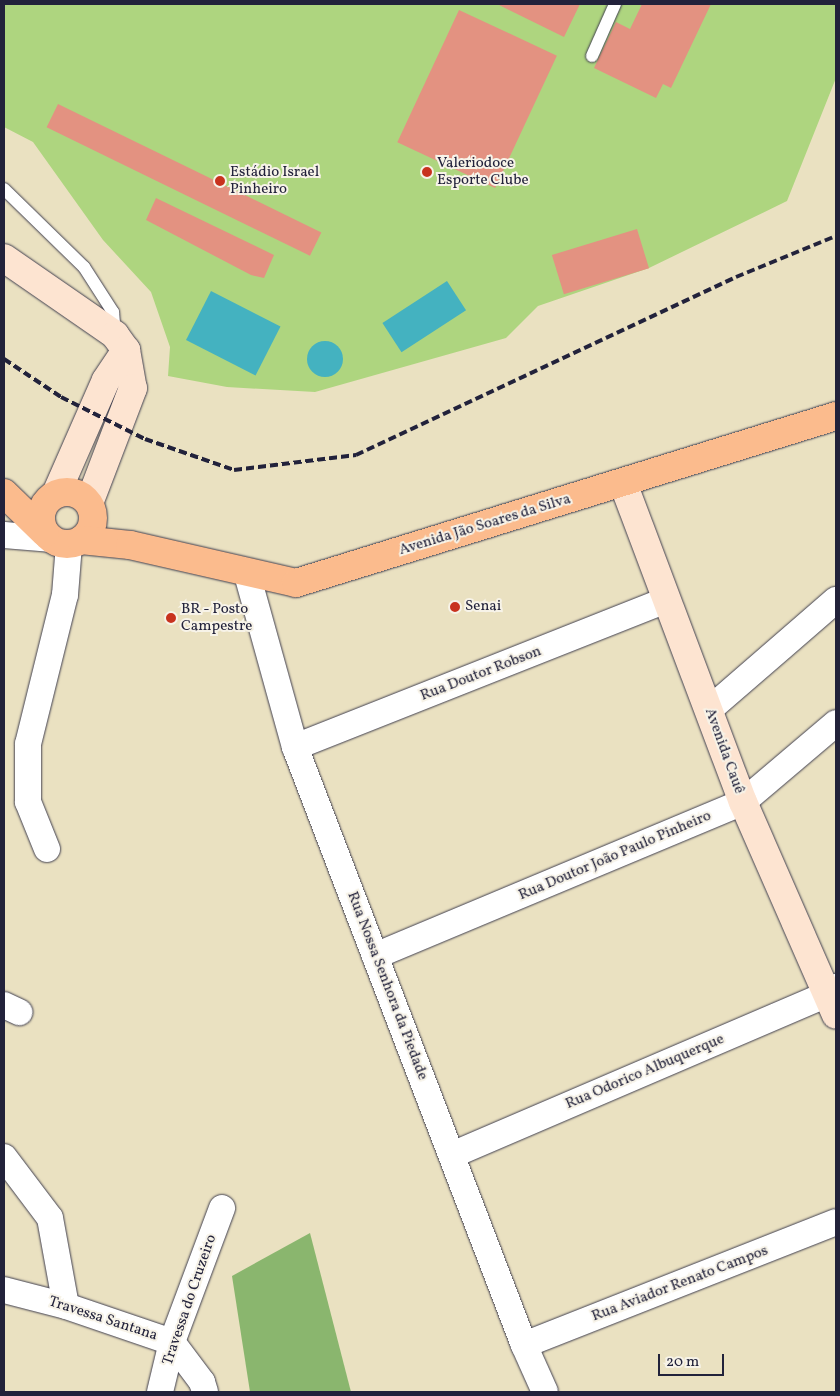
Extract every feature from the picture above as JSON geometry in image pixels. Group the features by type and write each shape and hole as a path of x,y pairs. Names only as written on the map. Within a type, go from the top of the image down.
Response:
{"main road":[{"path":"4,258 120,343 133,388 72,530"},
{"path":"72,530 41,517 52,498 106,380 120,343"},
{"name":"Avenida Jão Soares da Silva","path":"72,530 247,574 296,583 836,416"},
{"name":"Avenida Cauê","path":"623,483 710,710 743,802 834,999"},
{"path":"4,486 52,498 74,493 72,530"},
{"path":"4,493 72,530"}],"street":[{"path":"4,535 72,530 66,595 28,744 28,802 47,849"},
{"name":"Rua Nossa Senhora da Piedade","path":"247,574 295,747 524,1345 545,1392"},
{"name":"Rua Doutor Robson","path":"295,747 668,600"},
{"path":"710,710 836,600"},
{"name":"Rua Doutor João Paulo Pinheiro","path":"375,956 743,802 836,723"},
{"name":"Rua Odorico Albuquerque","path":"452,1155 834,999"},
{"path":"4,1157 50,1218 66,1306"},
{"name":"Travessa do Cruzeiro","path":"160,1392 172,1342 222,1208"},
{"name":"Rua Aviador Renato Campos","path":"524,1345 836,1222"},
{"name":"Travessa Santana","path":"4,1290 66,1306 172,1342 202,1382 205,1392"}],"lane":[{"path":"592,56 615,4"},
{"path":"4,189 84,267 113,312 120,343"}],"green space":[{"name":"Valeriodoce Esporte Clube","path":"4,4 836,4 836,78 787,201 649,268 538,306 506,338 315,392 227,387 168,376 170,347 151,292 103,240 33,142 4,127"},
{"path":"310,1233 351,1392 250,1392 232,1276"}],"water":[{"path":"447,281 466,310 401,352 382,323"},
{"path":"211,291 280,326 256,375 186,340"},
{"path":"325,341 338,346 343,359 338,372 325,377 312,372 307,359 312,346"}],"building":[{"path":"497,4 580,4 564,37"},
{"path":"642,4 711,4 671,88 663,84 656,98 594,68 616,22 630,29"},
{"path":"459,10 557,56 495,188 397,142"},
{"path":"58,104 321,232 310,256 47,127"},
{"path":"156,198 274,255 264,278 251,275 146,220"},
{"path":"637,229 649,268 564,294 552,255"}],"railway":[{"path":"4,359 61,397 145,439 234,470 356,455 736,277 836,236"}],"place":[{"name":"Valeriodoce Esporte Clube","path":"427,172"},
{"name":"Estádio Israel Pinheiro","path":"220,181"},
{"name":"Senai","path":"455,607"},
{"name":"BR - Posto Campestre","path":"171,618"}]}
